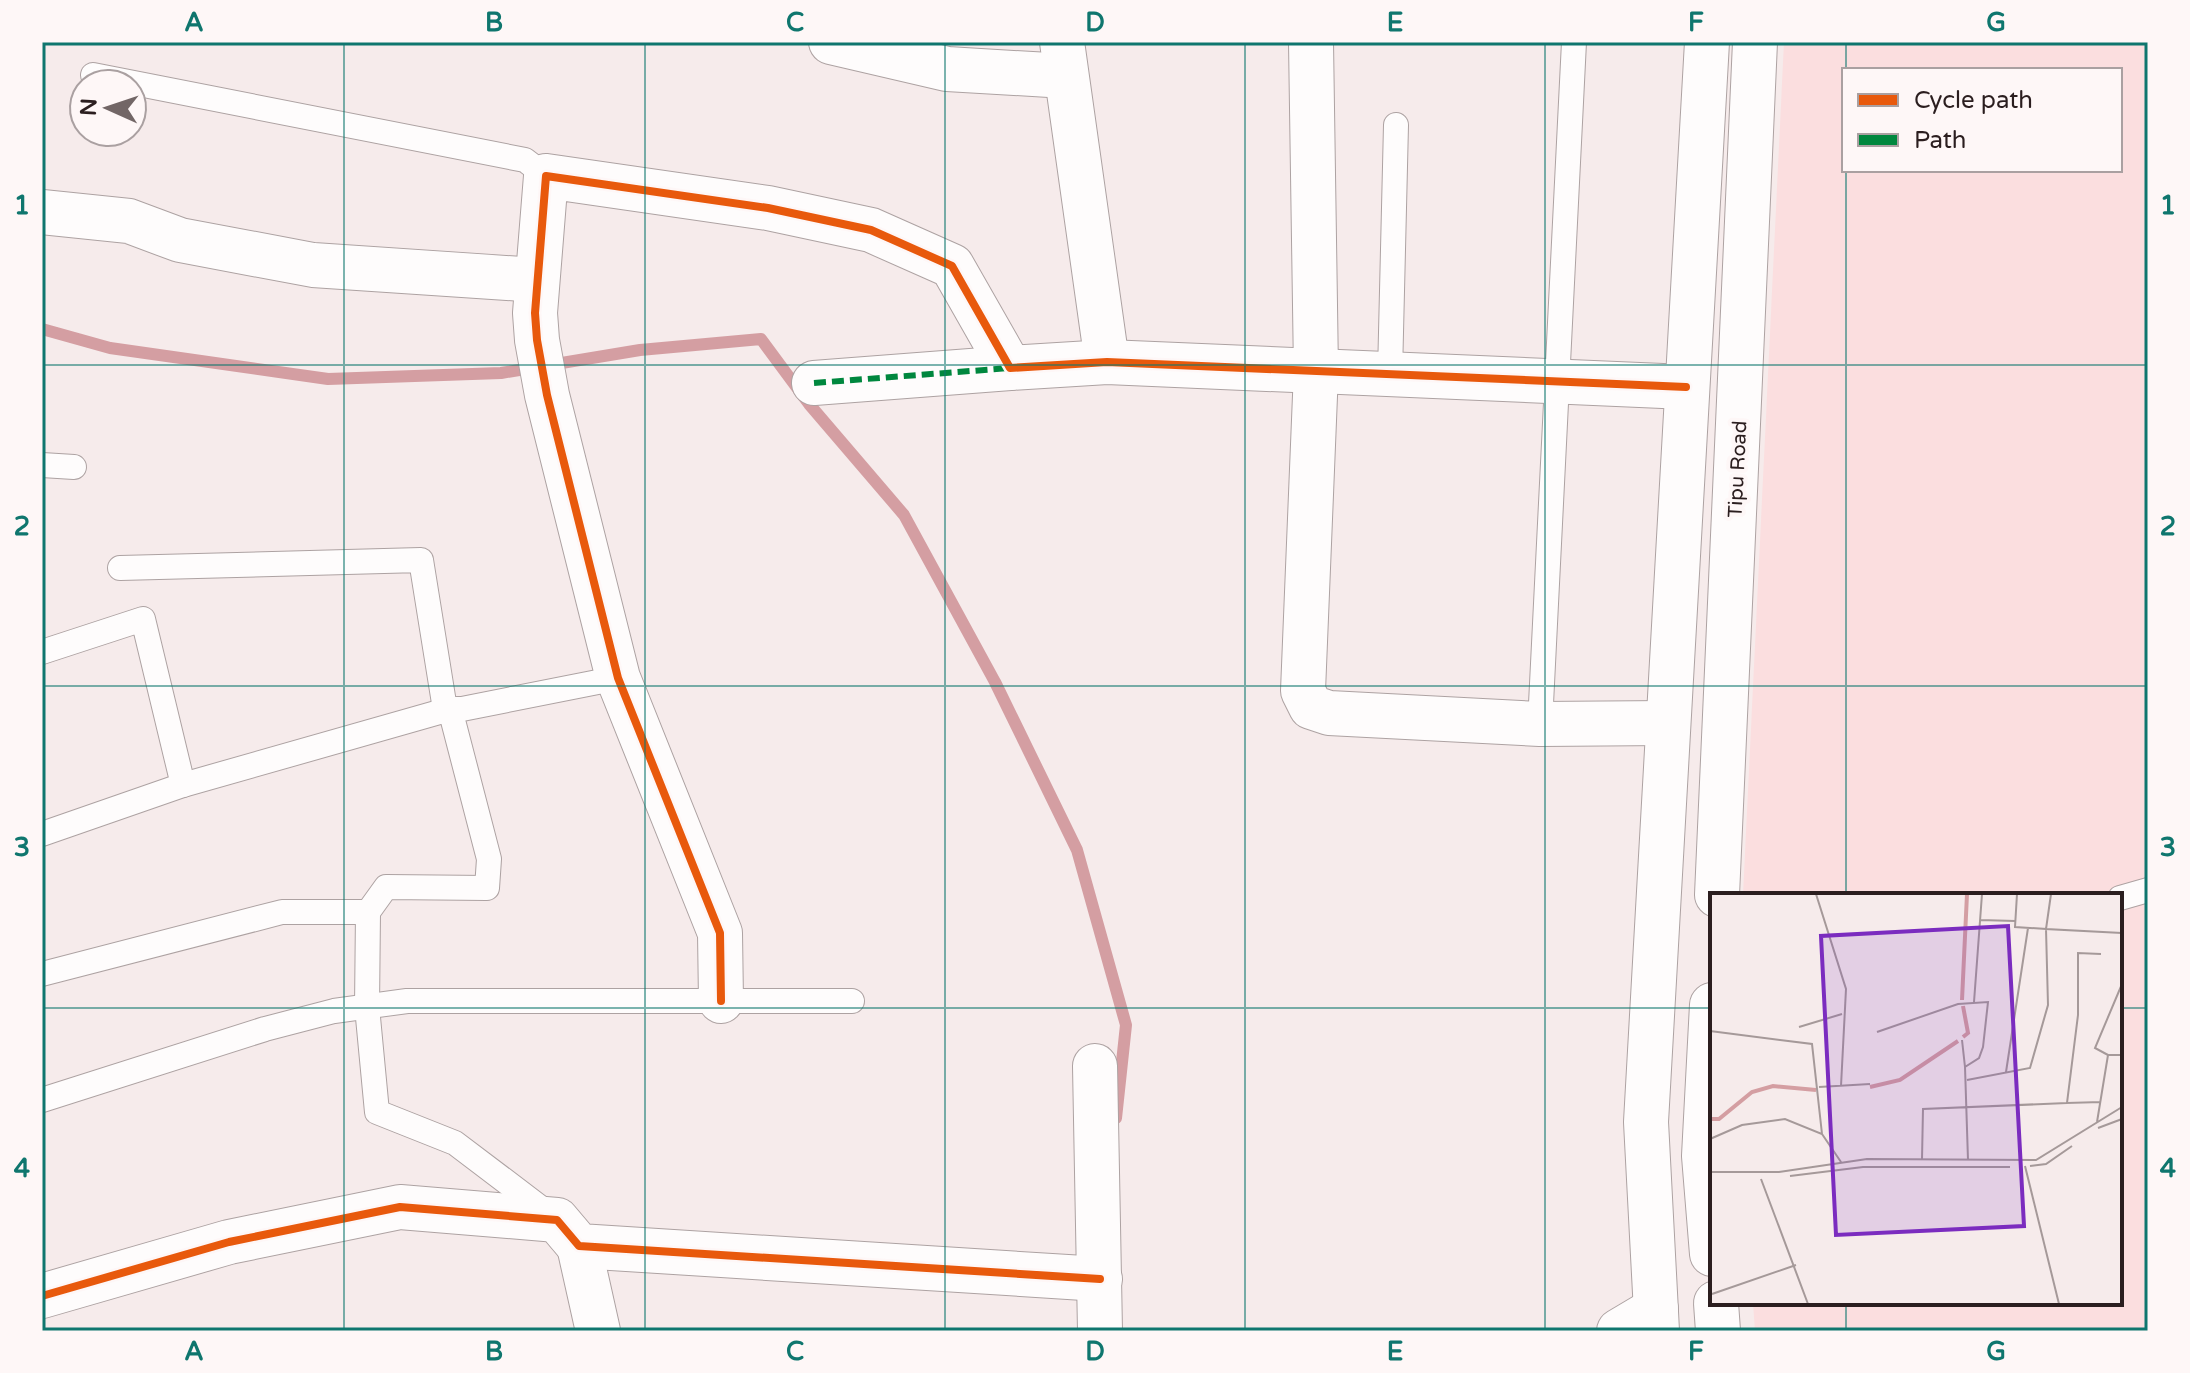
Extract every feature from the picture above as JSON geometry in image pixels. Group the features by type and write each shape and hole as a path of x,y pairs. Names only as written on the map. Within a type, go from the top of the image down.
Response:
{"street":[{"path":"831,42 947,69 1064,59 1107,362"},
{"path":"1311,42 1316,371 1303,691 1311,707 1329,713 1540,724 1667,723"},
{"path":"1619,1331 1657,1320 1646,1122 1707,42"},
{"name":"Tipu Road","path":"1717,893 1755,42"},
{"path":"721,1001 720,933 618,678 547,395 535,313 546,176 768,208 871,230 952,266 1010,368"},
{"path":"42,212 129,221 180,240 313,265 537,280"},
{"path":"814,383 1107,362 1686,387"},
{"path":"1710,1045 1704,1156 1710,1230"},
{"path":"1095,1066 1100,1331"},
{"path":"42,1296 229,1242 400,1207 568,1233 1100,1279"},
{"path":"568,1233 598,1331"},
{"path":"1716,1305 1718,1331"}],"lane":[{"path":"1540,724 1574,42"},
{"path":"148,86 525,160 546,176"},
{"path":"1390,374 1396,125"},
{"path":"42,465 74,467"},
{"path":"120,568 421,560 444,703 450,709 489,859 487,888 386,887 368,912 367,1007 377,1112 455,1143 568,1233"},
{"path":"42,652 143,619 183,785"},
{"path":"42,834 183,785 450,709 618,678"},
{"path":"2122,897 2148,890"},
{"path":"42,974 282,912 368,912"},
{"path":"42,1100 265,1029 334,1011 407,1001 852,1001"}],"shaded area":[{"path":"1784,42 2148,42 2148,1331 1755,1331 1753,1305 2122,1305 2122,893 1743,893"}],"waterway":[{"path":"42,329 110,348 328,379 501,373 640,350 761,339 809,404 904,515 995,682 1077,850 1126,1025 1116,1118"}],"marked path":[{"path":"814,383 1010,368"}],"cycle path":[{"path":"721,1001 720,933 618,678 547,395 535,313 546,176 768,208 871,230 952,266 1010,368 1107,362 1686,387"},
{"path":"42,1296 229,1242 400,1207 557,1220 579,1246 1100,1279"}]}
